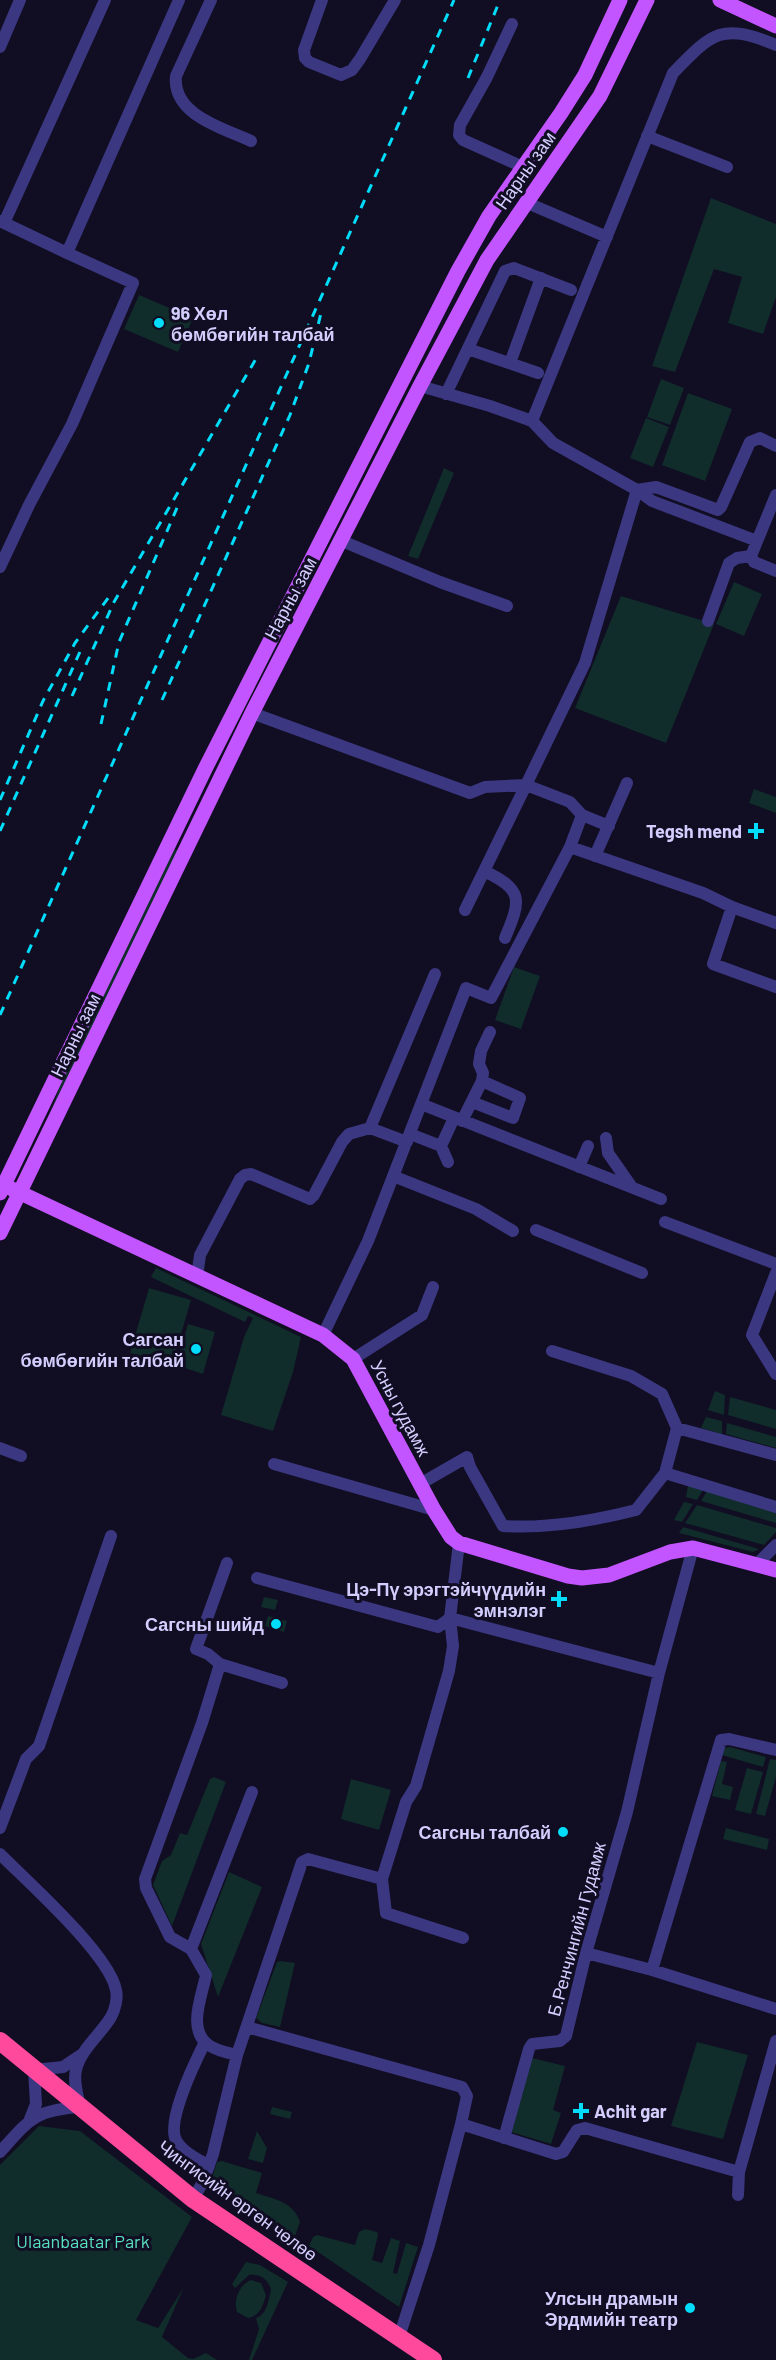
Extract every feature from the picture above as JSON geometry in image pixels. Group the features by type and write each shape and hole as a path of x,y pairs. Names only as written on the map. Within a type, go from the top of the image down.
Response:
{"highway":[{"name":"Чингисийн өргөн чөлөө","path":"0,2041 194,2199 399,2337 426,2358"}],"main road":[{"name":"Нарны зам","path":"2,1189 190,801 458,271 489,216 585,75 620,0"},
{"name":"Нарны зам","path":"0,1233 252,713 420,386 487,260 600,96 647,0"},
{"path":"720,0 776,26"},
{"path":"398,391 407,382 413,384 404,407 399,430"},
{"path":"190,801 187,822 177,842 178,846 182,848 190,840"},
{"name":"Усны гудамж","path":"2,1189 20,1192 323,1335 354,1359 434,1510 451,1537 459,1544"},
{"path":"459,1544 568,1576 582,1578 609,1575 670,1551 693,1548 776,1570"}],"street":[{"path":"0,47 20,0"},
{"path":"0,567 29,505 72,424 133,283 2,222 105,0"},
{"path":"67,253 179,0"},
{"path":"211,0 176,76 178,92 189,112 251,141"},
{"path":"322,0 304,50 305,58 309,62 341,75 352,70 356,65 395,0"},
{"path":"512,24 487,77 460,124 459,135 463,140 523,167"},
{"path":"532,422 673,73 693,52 711,38 722,33 749,35 776,45"},
{"path":"647,136 727,168"},
{"path":"525,202 607,237"},
{"path":"446,393 505,271 514,268 571,290"},
{"path":"510,363 541,278"},
{"path":"468,349 538,373"},
{"path":"420,386 532,422 553,443 637,490 652,501 757,541"},
{"path":"637,490 656,488 718,510 750,442 760,438 776,446"},
{"path":"465,910 585,663 637,490"},
{"path":"776,495 751,556 754,562 776,571"},
{"path":"342,541 440,582 507,606"},
{"path":"708,621 729,563 737,558 751,556"},
{"path":"252,713 470,793 485,787 526,785 570,802 582,815 609,826"},
{"path":"595,856 627,783"},
{"path":"323,1335 368,1241 466,988 491,998 570,847 582,815"},
{"path":"570,847 702,893 776,923"},
{"path":"484,871 504,880 516,897 518,904 505,938"},
{"path":"732,907 713,964 776,987"},
{"path":"370,1128 435,974"},
{"path":"441,1146 472,1102 482,1081 483,1073 479,1064 481,1051 490,1032"},
{"path":"472,1102 513,1118 520,1098 482,1081"},
{"path":"421,1104 661,1199"},
{"path":"197,1277 200,1255 240,1179 245,1175 251,1174 310,1199 342,1142 349,1134 370,1128 441,1146"},
{"path":"606,1138 608,1153 631,1186"},
{"path":"441,1146 448,1162"},
{"path":"579,1167 588,1146"},
{"path":"393,1176 476,1209 513,1231"},
{"path":"664,1221 776,1264"},
{"path":"536,1230 642,1273"},
{"path":"776,1272 752,1335 776,1374"},
{"path":"354,1359 422,1315 433,1287"},
{"path":"420,1484 467,1457 470,1467 503,1526 532,1528 573,1523 636,1510 665,1473 677,1428 662,1394 631,1376 552,1351"},
{"path":"677,1428 776,1455"},
{"path":"0,1448 21,1456"},
{"path":"274,1464 434,1510"},
{"path":"665,1473 776,1507"},
{"path":"0,1827 26,1759 39,1746 111,1536"},
{"path":"459,1544 450,1618 453,1646 449,1671 416,1786 406,1802 382,1879 386,1913 463,1938"},
{"path":"757,1564 776,1545"},
{"name":"Б.Ренчингийн Гудамж","path":"504,2138 532,2044 560,2041 566,2036 586,1953 627,1812 659,1673 693,1548"},
{"path":"226,1563 196,1649 208,1654 220,1664 282,1683"},
{"path":"257,1578 438,1627 450,1618"},
{"path":"450,1618 659,1673"},
{"path":"220,1664 202,1724 145,1879 146,1888 170,1937 191,1950 206,1975 197,2012 199,2031 205,2042 212,2047 237,2055"},
{"path":"652,1970 721,1740 729,1739 776,1750"},
{"path":"191,1950 252,1792"},
{"path":"0,1854 63,1917 110,1972 117,1991 112,2014 84,2053 76,2069 75,2080 80,2107 44,2112 30,2120 0,2152"},
{"path":"194,2199 209,2166 237,2055 303,1861 308,1859 382,1879"},
{"path":"586,1953 652,1970 776,2009"},
{"path":"247,2027 462,2087 467,2096 429,2245 399,2337"},
{"path":"738,2195 739,2172 776,2041"},
{"path":"205,2042 178,2111 174,2132 176,2140 188,2154 209,2166"},
{"path":"30,2120 36,2104 34,2070 63,2067 84,2053"},
{"path":"461,2124 560,2154 577,2130 585,2128 739,2172"}],"green space":[{"path":"711,198 776,224 776,297 763,334 728,323 742,277 714,269 675,372 652,366"},
{"name":"96 Хөл бөмбөгийн талбай","path":"139,295 193,318 178,352 124,329"},
{"path":"661,379 684,388 670,425 647,417"},
{"path":"688,393 732,409 705,481 662,465"},
{"path":"646,418 669,427 653,467 630,458"},
{"path":"444,468 454,473 418,559 408,556"},
{"path":"734,582 762,594 744,636 716,624"},
{"path":"621,596 714,624 666,743 575,708"},
{"path":"754,789 776,797 776,813 749,803"},
{"path":"174,849 180,851 47,1124 62,1079"},
{"path":"514,967 540,976 521,1029 495,1020"},
{"path":"156,1268 301,1337 293,1372 273,1431 221,1415 244,1337 253,1318 248,1316 245,1322 151,1277"},
{"path":"149,1288 191,1300 172,1365 130,1353"},
{"name":"Сагсан бөмбөгийн талбай","path":"188,1324 215,1332 203,1374 176,1365"},
{"path":"715,1391 725,1395 724,1415 708,1410"},
{"path":"730,1397 776,1410 776,1429 728,1415"},
{"path":"706,1417 722,1421 722,1434 701,1428"},
{"path":"727,1423 776,1437 776,1448 726,1434"},
{"path":"688,1486 703,1490 697,1500 686,1497"},
{"path":"707,1491 776,1511 776,1523 701,1501"},
{"path":"684,1502 693,1504 682,1522 674,1520"},
{"path":"697,1505 776,1528 776,1532 764,1545 685,1523"},
{"path":"683,1527 759,1549 753,1552 679,1533"},
{"path":"264,1597 278,1600 275,1610 261,1607"},
{"name":"Сагсны шийд","path":"268,1616 287,1621 284,1632 265,1626"},
{"path":"730,1747 766,1757 763,1767 722,1755 725,1748"},
{"path":"770,1759 776,1760 776,1777 765,1816 756,1814"},
{"path":"721,1761 727,1762 722,1784 733,1787 730,1800 712,1796"},
{"path":"747,1768 763,1772 751,1814 735,1810"},
{"path":"214,1777 226,1782 172,1926 153,1885 162,1861 171,1855 180,1833 187,1835 210,1779"},
{"path":"351,1779 391,1790 379,1830 341,1819"},
{"path":"726,1828 769,1839 767,1850 723,1839"},
{"path":"229,1872 262,1887 218,1997 201,1944"},
{"path":"277,1962 295,1963 280,2027 262,2023 256,2018"},
{"path":"697,2042 748,2055 723,2139 671,2126"},
{"path":"532,2058 565,2066 553,2110 561,2113 551,2144 511,2132"},
{"path":"272,2107 292,2112 290,2119 270,2114"},
{"name":"Ulaanbaatar Park","path":"39,2126 80,2131 192,2217 136,2320 158,2328 184,2287 162,2337 188,2358 193,2359 206,2353 217,2360 0,2360 0,2165"},
{"path":"257,2131 267,2148 263,2163 248,2159"},
{"path":"222,2161 262,2173 256,2193 282,2202 293,2210 300,2222 295,2236 211,2181 217,2162"},
{"path":"365,2229 377,2232 378,2235 372,2260 382,2263 391,2238 400,2241 393,2273 397,2274 406,2243 418,2247 399,2307 309,2246 313,2237 317,2235 355,2245 359,2232"},
{"path":"246,2262 260,2265 288,2282 252,2360 249,2360 259,2329 256,2318 263,2314 271,2289 265,2279 253,2275 249,2275 235,2288 232,2284"},
{"path":"251,2280 261,2283 266,2295 258,2313 248,2318 237,2312 236,2303 240,2289"}],"railway":[{"path":"0,1015 454,0"},
{"path":"468,78 500,0"},
{"path":"162,700 290,415 309,363 321,313"},
{"path":"72,696 114,602 257,357"},
{"path":"101,724 119,642 180,501"},
{"path":"0,800 43,701 75,643 111,594"},
{"path":"0,831 83,645"}],"place":[{"name":"96 Хөл бөмбөгийн талбай","path":"159,323"},
{"name":"Tegsh mend","path":"756,831"},
{"name":"Сагсан бөмбөгийн талбай","path":"196,1349"},
{"name":"Цэ-Пү эрэгтэйчүүдийн эмнэлэг","path":"559,1599"},
{"name":"Сагсны шийд","path":"276,1624"},
{"name":"Сагсны талбай","path":"563,1832"},
{"name":"Achit gar","path":"581,2111"},
{"name":"Улсын драмын Эрдмийн театр","path":"690,2308"}]}
